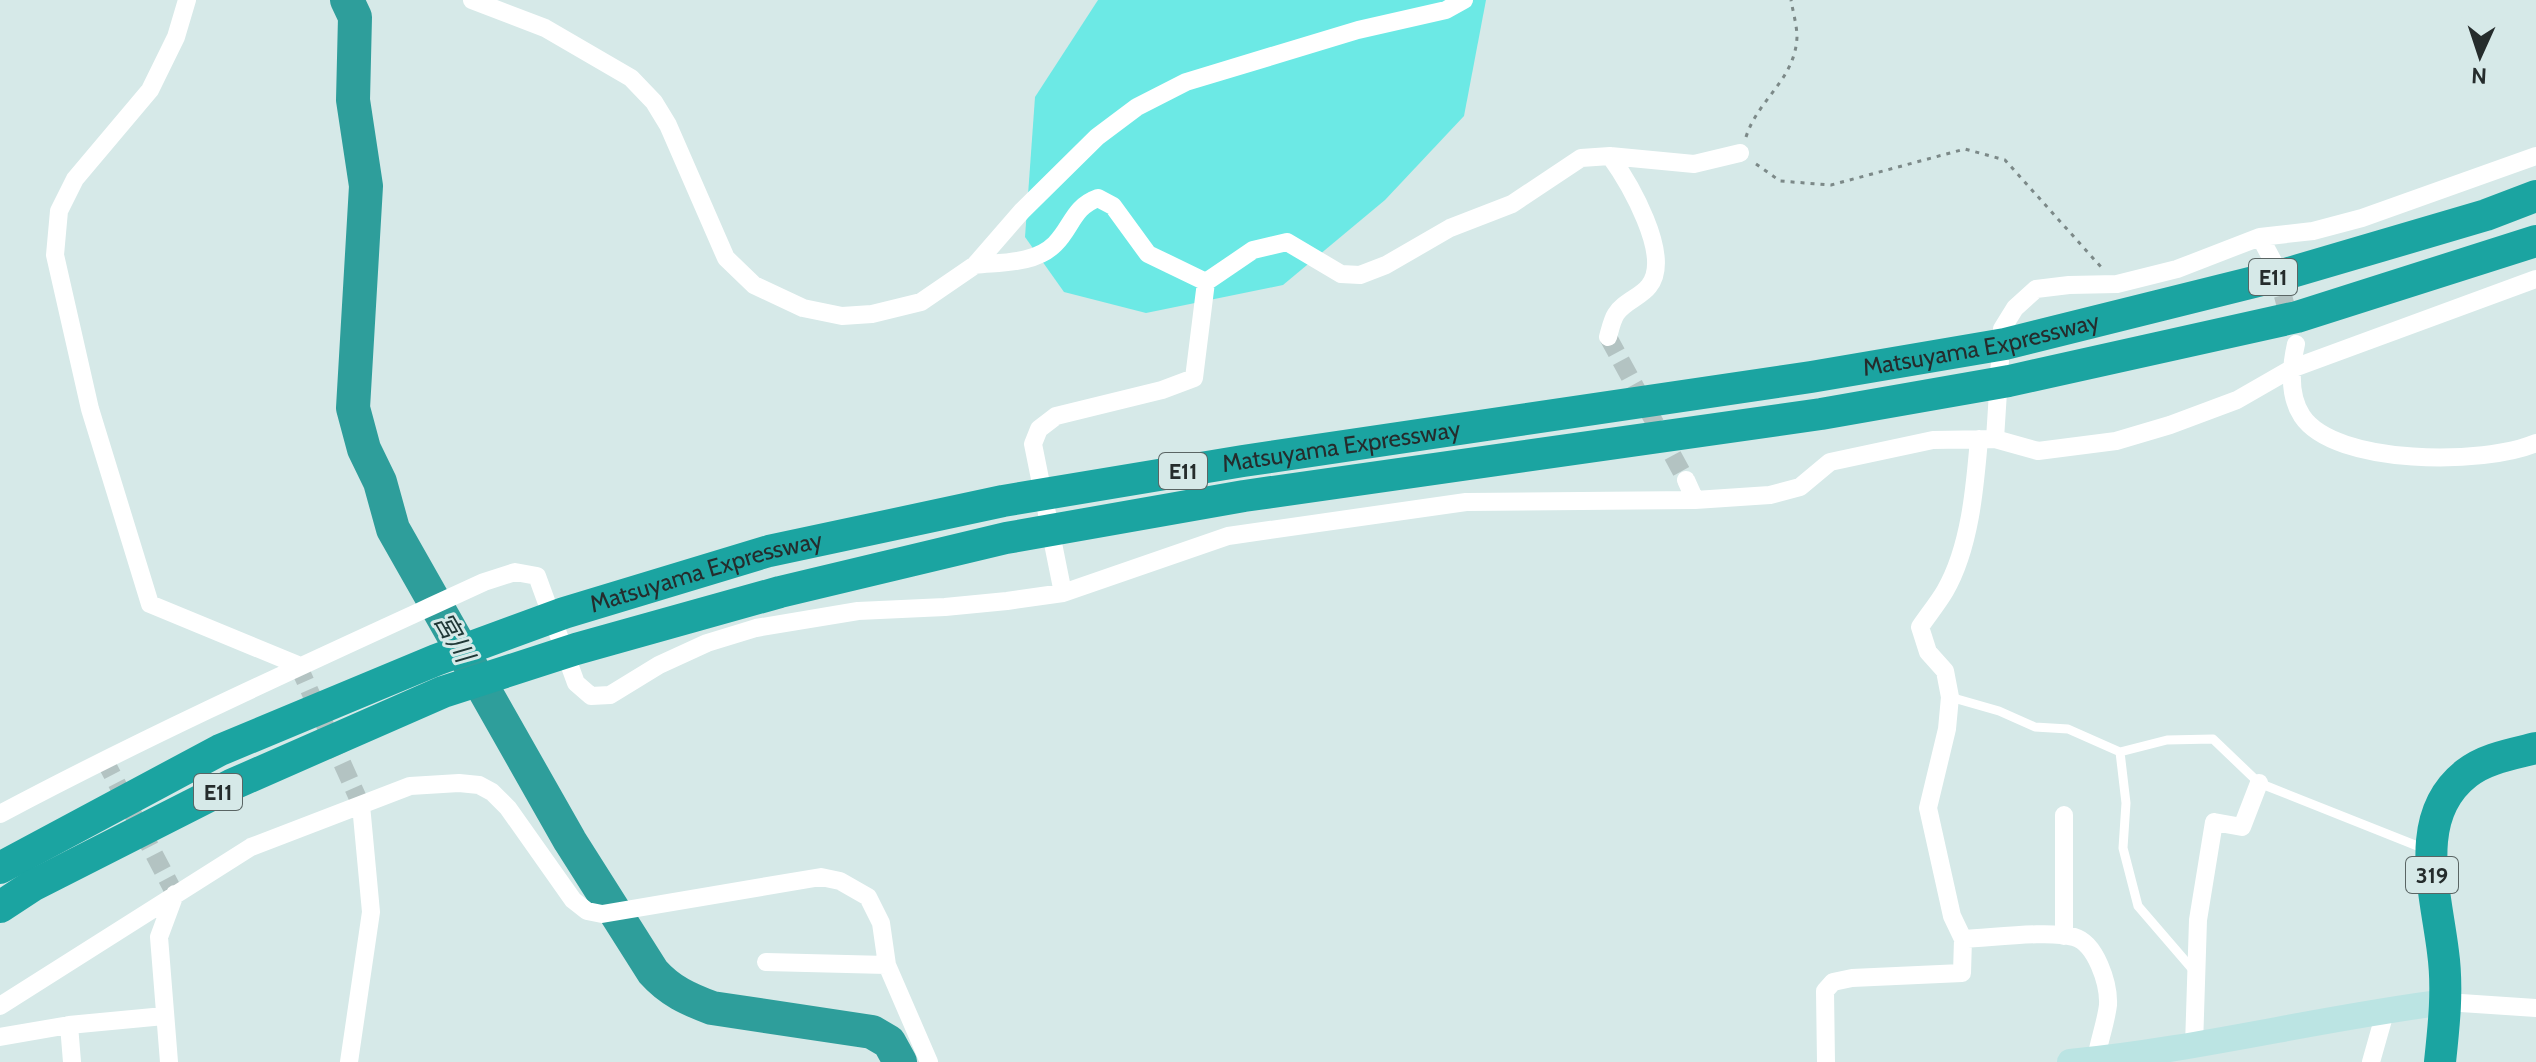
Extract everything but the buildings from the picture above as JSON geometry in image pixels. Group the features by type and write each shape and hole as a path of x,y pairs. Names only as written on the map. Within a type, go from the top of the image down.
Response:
{"highway":[{"name":"Matsuyama Expressway","path":"0,868 220,750 436,660 564,613 769,551 1003,501 1243,461 1811,377 2005,344 2282,275 2486,215 2536,196"},
{"name":"Matsuyama Expressway","path":"0,907 32,886 231,785 443,692 576,649 780,592 1021,535 1244,496 1821,414 2009,381 2297,317 2536,241"},
{"name":"319","path":"2440,1062 2446,1002 2444,955 2431,853 2434,821 2452,787 2468,772 2493,760 2536,748"}],"street":[{"path":"187,0 176,37 150,90 75,179 59,211 55,255 90,409 150,604 298,665"},
{"path":"472,0 545,28 631,78 654,102 668,125 726,258 754,285 803,308 842,316 872,314 921,302 975,265 1022,211 1097,137 1137,107 1186,82 1358,30 1446,10 1464,0"},
{"path":"1061,584 1033,444 1039,429 1056,416 1162,390 1194,378 1206,282 1253,250 1287,242 1341,274 1360,275 1386,265 1450,228 1512,204 1581,158 1610,156 1694,164 1740,153"},
{"path":"1608,337 1616,313 1650,285 1657,268 1654,243 1629,183 1610,156"},
{"path":"1826,1062 1825,991 1833,982 1852,978 1962,973 1963,939 1952,916 1928,808 1947,729 1950,697 1945,671 1928,652 1920,627 1947,588 1963,545 1987,439 2002,329 2015,308 2036,289 2117,284 2177,269 2260,237 2313,231 2362,218 2536,156"},
{"path":"975,265 1029,259 1054,245 1084,203 1098,198 1113,206 1148,254 1206,282"},
{"path":"2260,237 2275,265"},
{"path":"0,814 104,759 199,716 298,665 484,582 515,572 537,576 576,683 591,696 610,695 659,665 707,643 756,628 858,611 1007,601 1228,536 1466,502 1695,500 1770,495 1800,487 1830,462 1933,440 1987,439 2038,451 2116,441 2237,400 2291,369 2536,279"},
{"path":"2296,344 2291,369 2294,395 2301,415 2320,433 2348,447 2425,458 2499,453 2536,443"},
{"path":"1686,480 1695,500"},
{"path":"0,1006 251,847 410,786 459,783 479,785 492,792 508,808 573,900 587,911 602,914 821,877 840,881 868,897 881,923 887,965 929,1062"},
{"path":"2194,1046 2198,920 2214,822 2242,827 2259,783"},
{"path":"349,1062 371,912 361,805"},
{"path":"2064,815 2064,936"},
{"path":"169,1062 159,937 175,894"},
{"path":"1963,939 2052,935 2077,937 2094,955 2106,981 2108,1005 2079,1061"},
{"path":"766,962 887,965"},
{"path":"2079,1061 2194,1046 2386,1009 2446,1002 2536,1008"},
{"path":"2371,1062 2386,1009"},
{"path":"0,1037 69,1025 164,1016"},
{"path":"69,1025 72,1062"}],"lane":[{"path":"1950,697 1999,711 2035,727 2068,729 2120,752 2167,740 2213,739 2259,783 2431,853"},
{"path":"2120,752 2126,803 2123,848 2138,906 2196,974"}],"path":[{"path":"1791,0 1797,37 1788,73 1751,120 1740,153 1780,181 1831,185 1965,149 2005,160 2117,284"}],"shaded area":[{"path":"1098,0 1486,0 1464,116 1385,200 1283,285 1146,313 1064,292 1025,237 1035,97"}],"waterway":[{"name":"宮川","path":"347,0 355,17 353,100 366,186 353,408 364,449 380,482 393,529 570,841 653,972 680,994 712,1008 872,1032 889,1042 900,1062"}],"tunnel":[{"path":"2276,269 2291,326"},
{"path":"1608,337 1686,480"},
{"path":"298,665 361,805"},
{"path":"104,759 175,894"}]}
